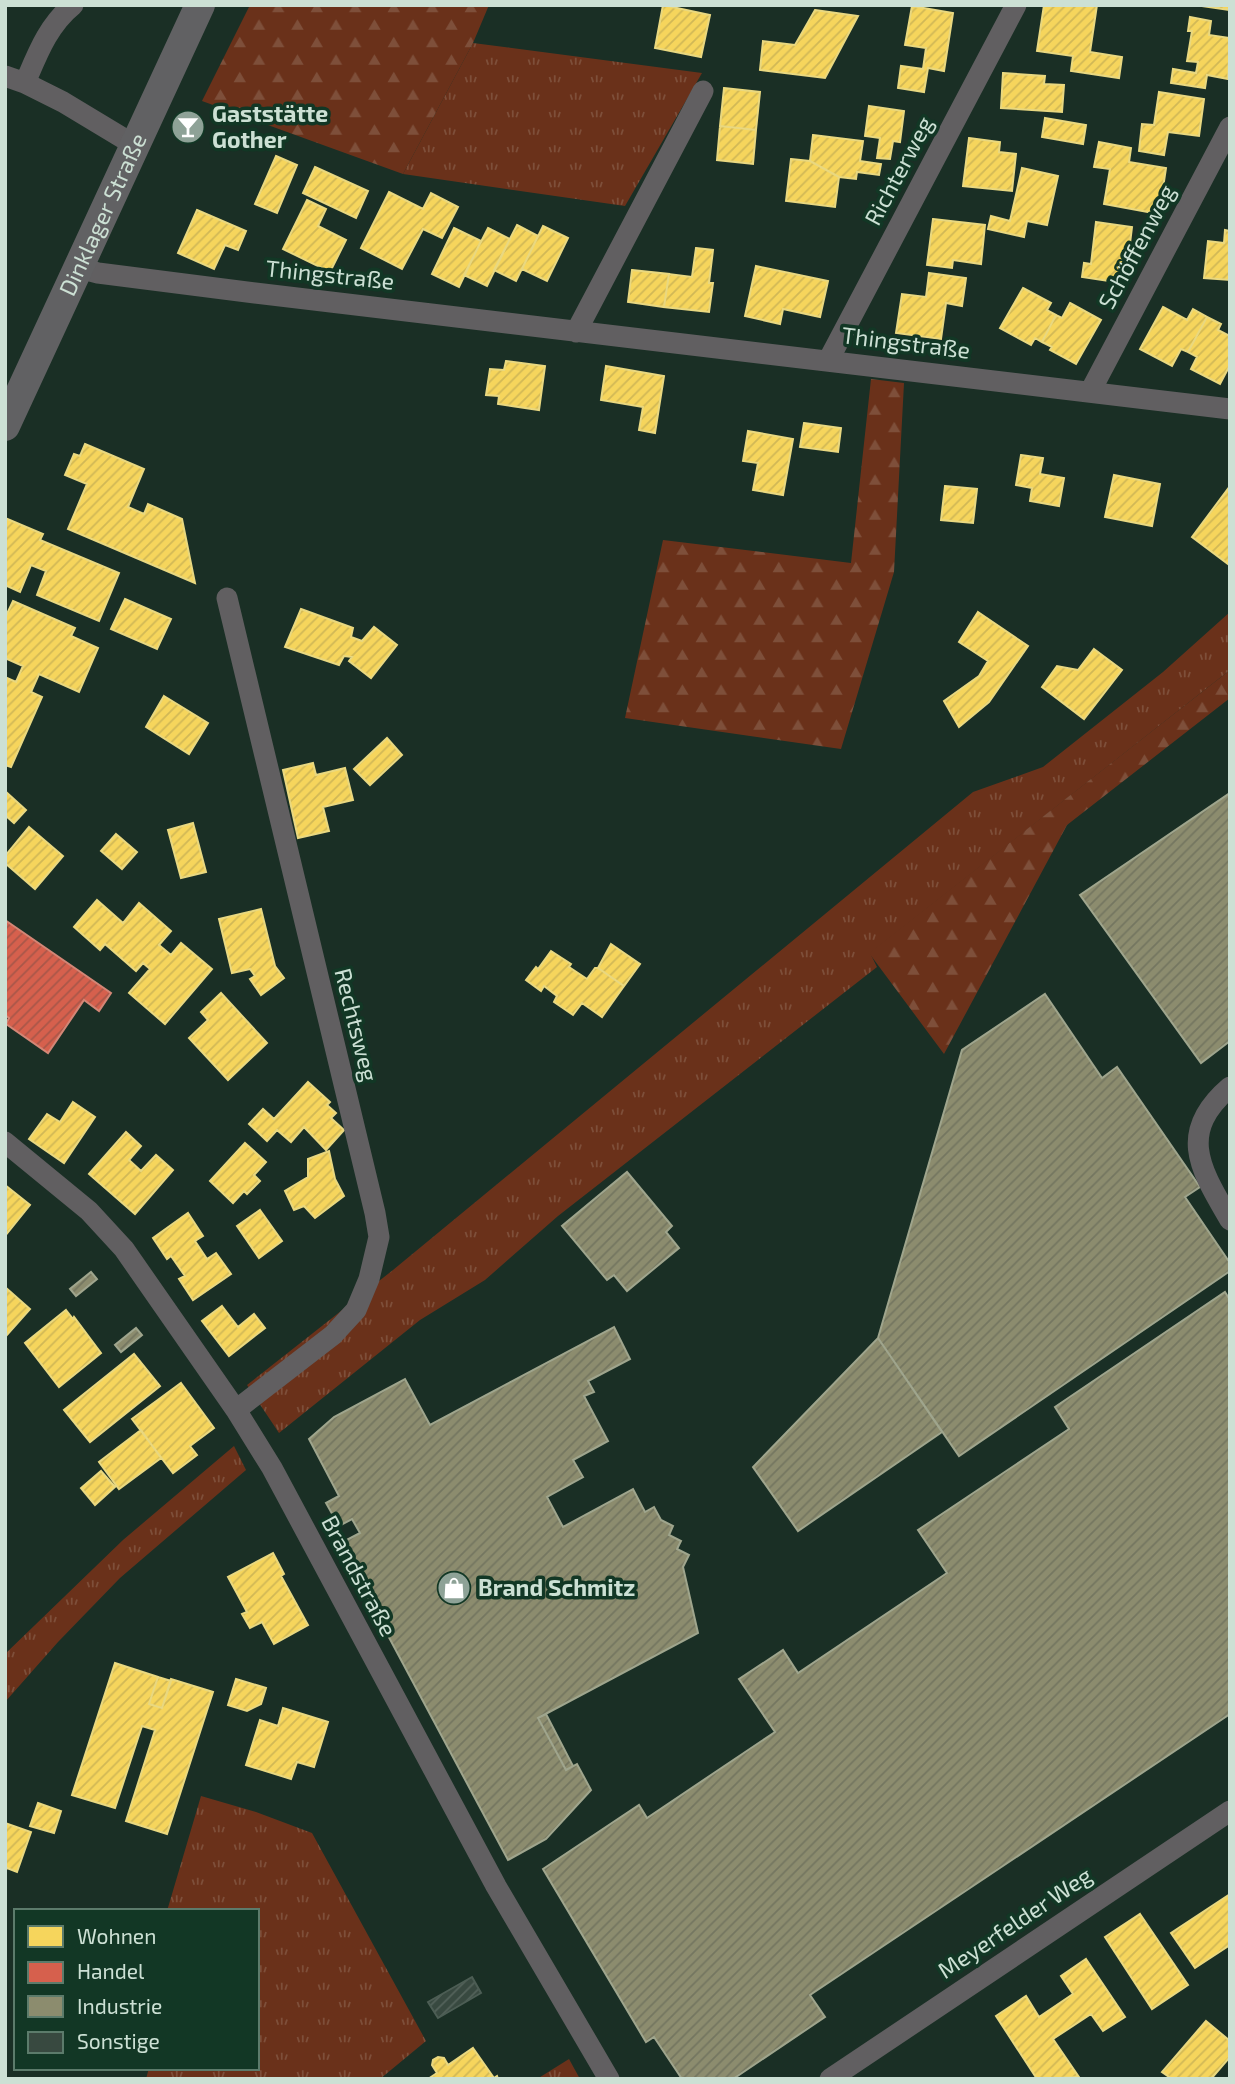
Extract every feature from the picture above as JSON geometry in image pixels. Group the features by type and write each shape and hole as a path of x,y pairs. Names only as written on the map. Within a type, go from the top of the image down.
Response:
{"main road":[{"name":"Dinklager Straße","path":"5,426 200,5"}],"street":[{"path":"25,83 41,44 73,5"},
{"name":"Richterweg","path":"828,361 1016,5"},
{"path":"5,76 63,102 136,146"},
{"path":"576,332 703,91"},
{"name":"Schöffenweg","path":"1090,392 1230,127"},
{"name":"Thingstraße","path":"79,268 98,273 576,332 1230,408"},
{"name":"Rechtsweg","path":"227,598 379,1237 369,1279 356,1310 333,1335 236,1410"},
{"path":"1230,1087 1202,1120 1198,1158 1204,1175 1230,1220"},
{"name":"Brandstraße","path":"5,1142 89,1211 124,1249 236,1410 272,1468 496,1886 609,2079"},
{"name":"Meyerfelder Weg","path":"830,2079 1230,1811"}],"green space":[{"path":"250,5 489,5 473,43 403,174 202,101"},
{"path":"473,43 702,73 625,206 403,174"},
{"path":"871,379 904,383 894,572 841,749 625,718 663,540 851,563"},
{"path":"1230,612 1230,670 870,953 877,967 558,1216 485,1280 420,1320 279,1433 247,1385 393,1270 973,792 1043,767 1163,672"},
{"path":"1230,670 1230,698 1067,825 944,1054 869,953"},
{"path":"234,1446 246,1470 120,1578 5,1702 5,1654 123,1540"},
{"path":"201,1796 256,1812 312,1833 426,2041 380,2079 146,2079 148,2070 259,2070 259,1909 168,1909"},
{"path":"569,2059 580,2079 537,2079"}],"building: Wohnen":[{"path":"663,5 710,15 701,57 655,48"},
{"path":"1044,5 1097,5 1090,52 1122,57 1119,78 1071,71 1073,56 1037,51"},
{"path":"1195,5 1230,5 1230,10"},
{"path":"912,6 953,13 944,71 928,68 924,92 898,88 901,66 923,69 926,48 905,45"},
{"path":"815,10 858,16 825,78 760,70 763,41 795,45"},
{"path":"1190,17 1211,21 1209,35 1230,38 1228,79 1207,75 1205,88 1171,83 1173,69 1196,73 1198,62 1187,61 1192,31 1188,31"},
{"path":"1003,73 1045,76 1044,84 1064,85 1062,112 1001,108"},
{"path":"724,88 760,92 756,130 720,126"},
{"path":"1159,92 1204,99 1199,136 1168,132 1164,155 1139,151 1142,124 1154,125"},
{"path":"869,106 904,111 900,142 893,141 890,159 877,158 880,138 865,136"},
{"path":"1045,118 1086,125 1083,144 1042,137"},
{"path":"720,126 756,130 753,164 717,160"},
{"path":"813,135 863,141 860,161 881,164 879,175 857,172 856,179 839,177 810,161"},
{"path":"969,138 1000,142 999,152 1016,154 1012,191 963,186"},
{"path":"1099,142 1131,148 1129,162 1166,168 1159,214 1104,204 1110,169 1094,167"},
{"path":"276,156 297,165 277,213 255,204"},
{"path":"791,159 810,161 839,177 835,207 786,201"},
{"path":"315,167 368,191 356,218 303,193"},
{"path":"1022,168 1058,176 1047,225 1027,221 1024,237 988,229 991,216 1010,221"},
{"path":"389,192 423,209 431,193 458,207 442,238 423,229 402,269 361,248"},
{"path":"307,200 326,209 318,226 346,240 330,272 283,249"},
{"path":"197,210 246,231 238,250 225,245 214,269 178,253"},
{"path":"933,219 985,225 981,264 953,260 952,268 927,265"},
{"path":"1096,222 1132,227 1126,276 1116,275 1116,282 1082,277 1084,263 1091,264"},
{"path":"517,225 538,236 516,281 494,270"},
{"path":"543,226 568,238 547,281 522,269"},
{"path":"454,228 481,241 459,287 432,274"},
{"path":"488,228 510,239 487,286 464,275"},
{"path":"1225,230 1230,231 1230,280 1204,278 1208,241 1224,243"},
{"path":"696,248 713,250 709,283 713,283 709,312 664,307 669,274 692,277"},
{"path":"756,266 828,281 820,317 783,309 780,324 745,316"},
{"path":"632,270 669,274 664,307 628,302"},
{"path":"929,273 966,278 962,306 946,303 941,339 896,333 902,294 926,297"},
{"path":"1023,288 1051,303 1047,310 1056,315 1042,342 1035,338 1031,345 1000,328"},
{"path":"1070,303 1101,320 1076,364 1050,350 1052,347 1042,342 1056,315 1062,318"},
{"path":"1163,307 1187,320 1193,309 1207,317 1188,352 1181,349 1172,366 1140,349"},
{"path":"1207,317 1221,324 1218,330 1230,336 1230,365 1220,384 1191,369 1197,357 1188,352"},
{"path":"506,361 545,366 539,410 498,404 499,396 486,395 490,369 504,370"},
{"path":"606,366 664,376 655,433 639,430 643,407 601,400"},
{"path":"804,423 841,428 838,452 800,447"},
{"path":"748,431 793,439 783,495 753,490 758,463 743,461"},
{"path":"85,444 144,469 128,507 144,514 148,504 182,519 195,583 68,529 87,484 65,475 74,454 80,456"},
{"path":"1021,455 1043,458 1040,474 1064,478 1059,506 1030,501 1032,488 1016,485"},
{"path":"1114,475 1160,484 1152,526 1105,517"},
{"path":"945,486 977,489 973,523 941,520"},
{"path":"1230,486 1230,561 1228,564 1192,537"},
{"path":"5,518 43,534 40,540 119,573 99,621 37,595 46,571 31,565 20,592 5,585"},
{"path":"125,599 171,619 157,649 111,629"},
{"path":"13,601 75,628 71,636 98,648 79,692 39,674 31,692 42,697 11,767 5,765 5,677 16,682 23,666 5,658 5,618"},
{"path":"301,609 353,628 351,637 362,641 374,627 397,645 371,678 349,661 352,657 344,656 339,665 285,647"},
{"path":"978,612 1028,646 989,702 959,727 944,701 979,676 988,661 959,642"},
{"path":"1094,649 1122,670 1084,719 1042,687 1057,666 1078,670"},
{"path":"164,696 208,723 189,754 146,727"},
{"path":"387,738 402,755 370,785 354,769"},
{"path":"313,763 316,775 345,768 353,800 323,807 329,831 298,838 283,770"},
{"path":"5,791 26,810 14,823 5,815"},
{"path":"193,823 206,872 181,878 168,830"},
{"path":"29,827 63,856 35,889 5,863 5,856"},
{"path":"116,834 137,852 122,869 101,851"},
{"path":"97,900 123,923 139,903 171,931 159,945 171,955 181,943 212,969 165,1024 129,993 150,969 143,963 136,971 105,944 100,950 74,927"},
{"path":"261,909 275,966 284,978 261,995 250,979 255,976 250,969 232,973 219,919"},
{"path":"611,944 640,964 624,986 598,968"},
{"path":"551,951 587,979 595,968 598,968 624,986 602,1017 582,1003 573,1015 554,1002 557,996 544,986 541,991 526,980"},
{"path":"221,993 267,1043 228,1080 189,1038 208,1020 201,1012"},
{"path":"308,1082 330,1102 327,1105 336,1113 331,1118 344,1130 326,1150 304,1127 291,1142 277,1130 267,1141 249,1124 263,1109 274,1119"},
{"path":"73,1102 95,1117 64,1163 29,1139 47,1114 60,1122"},
{"path":"126,1132 141,1146 129,1160 141,1171 156,1155 173,1170 135,1214 89,1174"},
{"path":"245,1143 266,1162 254,1175 260,1181 247,1194 244,1191 233,1203 210,1181"},
{"path":"329,1151 335,1179 344,1196 315,1218 304,1206 294,1210 285,1191 308,1177 308,1159"},
{"path":"5,1185 30,1205 5,1236"},
{"path":"260,1210 282,1241 259,1258 237,1226"},
{"path":"188,1213 203,1236 195,1241 207,1259 216,1253 231,1274 193,1300 179,1279 185,1276 171,1256 167,1259 153,1238"},
{"path":"5,1287 30,1309 6,1336 5,1336"},
{"path":"222,1306 238,1327 254,1314 265,1328 229,1356 202,1321"},
{"path":"66,1310 101,1353 59,1387 25,1343"},
{"path":"134,1354 160,1386 90,1442 64,1410"},
{"path":"181,1383 214,1428 190,1446 197,1455 173,1473 132,1419"},
{"path":"141,1430 161,1458 119,1489 99,1462"},
{"path":"101,1471 115,1487 95,1505 81,1488"},
{"path":"273,1553 284,1574 281,1576 308,1625 274,1644 262,1622 250,1628 242,1614 247,1612 228,1577"},
{"path":"115,1663 158,1677 149,1704 162,1708 171,1679 213,1692 167,1834 126,1821 155,1730 142,1726 115,1808 72,1795"},
{"path":"158,1677 171,1681 162,1708 149,1704"},
{"path":"236,1679 266,1688 261,1704 247,1711 228,1705"},
{"path":"283,1708 328,1722 314,1767 297,1762 291,1779 246,1765 260,1720 278,1726"},
{"path":"38,1803 61,1811 54,1833 30,1826"},
{"path":"5,1823 31,1832 17,1872 7,1868 5,1871"},
{"path":"1230,1894 1230,1945 1195,1968 1171,1933"},
{"path":"1140,1914 1188,1985 1152,2009 1105,1937"},
{"path":"1086,1959 1125,2017 1103,2031 1091,2014 1053,2039 1079,2077 1037,2079 996,2016 1026,1996 1039,2017 1073,1994 1061,1976"},
{"path":"1206,2021 1230,2041 1230,2057 1211,2079 1172,2079 1162,2072"},
{"path":"473,2048 494,2078 497,2076 498,2079 428,2079 437,2073 432,2065 433,2060 444,2058 448,2065"}],"building: Handel":[{"path":"5,920 111,993 99,1011 84,1000 48,1053 6,1024 9,1018 5,1015"}],"building: Industrie":[{"path":"1230,793 1230,1041 1201,1063 1080,895"},
{"path":"1045,994 1102,1078 1117,1067 1200,1187 1185,1197 1230,1263 1230,1271 959,1456 878,1338 962,1050"},
{"path":"627,1172 672,1226 666,1232 679,1248 627,1291 614,1275 607,1280 562,1226"},
{"path":"91,1272 97,1279 76,1296 70,1289"},
{"path":"1225,1292 1230,1300 1230,1714 810,1995 825,2017 733,2079 682,2079 654,2037 646,2042 543,1869 639,1805 647,1818 775,1732 739,1679 783,1650 798,1673 947,1573 918,1530 1069,1429 1055,1407"},
{"path":"614,1327 630,1359 588,1381 594,1392 584,1396 608,1441 573,1460 583,1477 547,1497 563,1527 633,1489 645,1512 654,1507 661,1520 673,1526 669,1535 681,1541 677,1549 689,1555 683,1567 698,1633 538,1718 566,1770 577,1764 591,1790 546,1839 508,1860 339,1544 360,1533 352,1519 339,1526 326,1503 339,1496 309,1439 334,1417 405,1379 430,1425"},
{"path":"136,1328 142,1335 121,1352 115,1345"},
{"path":"878,1338 942,1432 798,1531 753,1467"},
{"path":"546,1714 573,1766 566,1770 538,1718"}],"building: Sonstige":[{"path":"472,1977 481,1993 438,2018 428,2002"}],"place":[{"name":"Gaststätte Gother","path":"188,127"},
{"name":"Brand Schmitz","path":"454,1588"}]}
